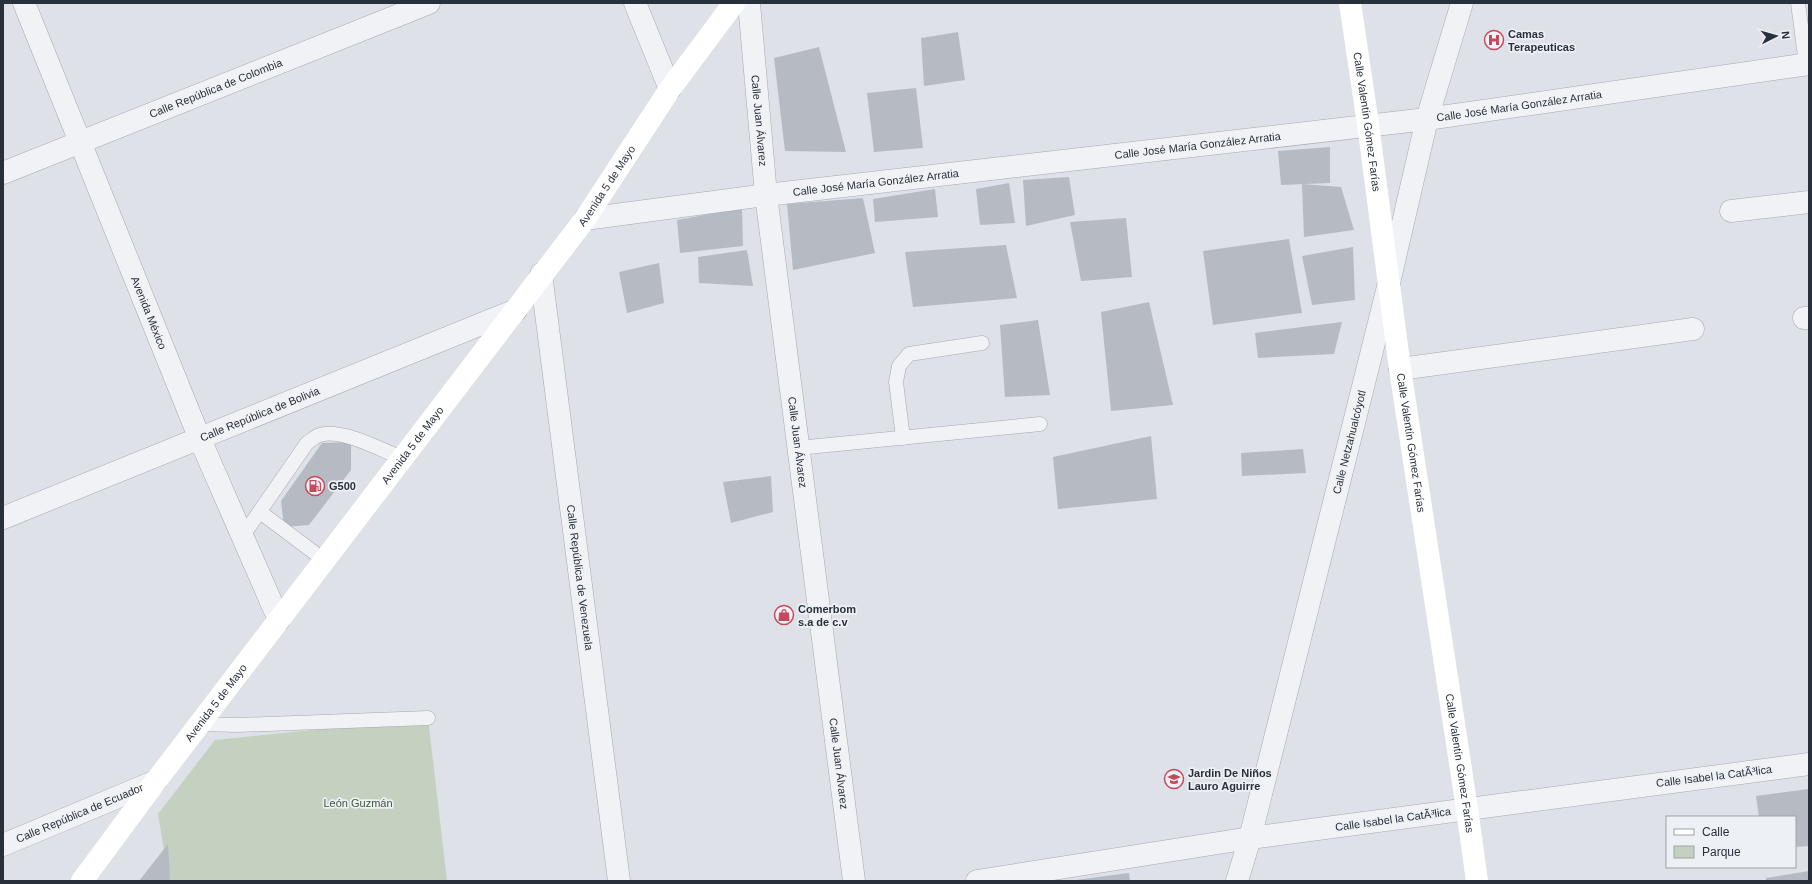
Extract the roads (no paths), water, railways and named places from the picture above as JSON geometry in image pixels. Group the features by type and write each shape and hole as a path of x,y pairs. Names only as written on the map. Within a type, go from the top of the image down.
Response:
{"main road":[{"name":"Avenida 5 de Mayo","path":"82,881 199,724 516,310 541,274 585,219 670,88 734,3"},
{"name":"Calle Valentín Gómez Farías","path":"1350,3 1368,124 1400,369 1468,809 1477,881"}],"street":[{"name":"Avenida México","path":"24,3 199,437 279,620"},
{"name":"Calle República de Colombia","path":"3,173 429,3"},
{"path":"635,3 670,88"},
{"name":"Calle Juan Álvarez","path":"749,3 766,195 854,881"},
{"name":"Calle Netzahualcóyotl","path":"1237,881 1250,838 1389,283 1428,118 1462,3"},
{"name":"Calle José María González Arratia","path":"585,219 766,195 1428,118 1808,64"},
{"path":"1731,211 1809,202"},
{"name":"Calle República de Venezuela","path":"541,274 619,881"},
{"name":"Calle República de Bolivia","path":"3,518 199,437 357,376 516,310"},
{"path":"1400,369 1693,329"},
{"name":"Calle Isabel la CatÃ³lica","path":"977,881 1250,838 1809,764"},
{"name":"Calle República de Ecuador","path":"3,845 156,781"}],"lane":[{"path":"1798,3 1808,64"},
{"path":"903,438 896,382 899,366 909,354 982,343"},
{"path":"798,448 1040,424"},
{"path":"242,537 307,443 318,436 330,433 344,435 402,458"},
{"path":"260,512 324,560"},
{"path":"199,724 238,725 428,718"}],"place":[{"name":"Camas Terapeuticas","path":"1494,40"},
{"name":"G500","path":"315,486"},
{"name":"Comerbom s.a de c.v","path":"784,615"},
{"name":"Jardin De Niños Lauro Aguirre","path":"1174,779"}],"park label":[{"name":"León Guzmán","path":"358,803"}]}
